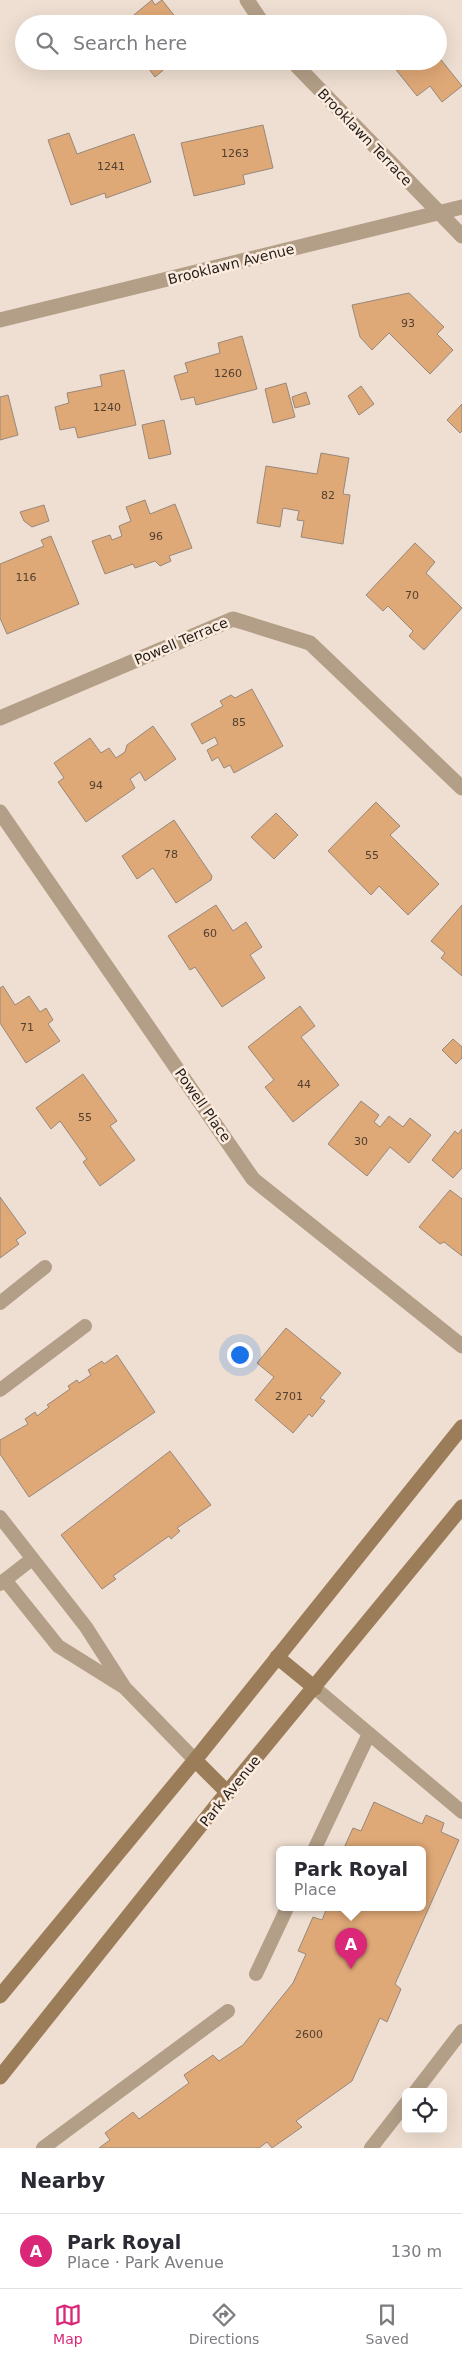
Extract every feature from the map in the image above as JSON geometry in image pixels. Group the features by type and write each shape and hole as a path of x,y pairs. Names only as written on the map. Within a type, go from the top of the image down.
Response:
{"main road":[{"path":"0,1996 195,1760 462,1427"},
{"name":"Park Avenue","path":"0,2077 462,1506"},
{"path":"277,1657 315,1688"},
{"path":"195,1760 228,1793"}],"street":[{"path":"247,0 257,15"},
{"name":"Brooklawn Terrace","path":"301,70 462,236"},
{"name":"Brooklawn Avenue","path":"0,320 462,207"},
{"name":"Powell Terrace","path":"0,718 233,619 310,643 462,788"},
{"name":"Powell Place","path":"0,812 253,1179 462,1346"}],"lane":[{"path":"0,1303 45,1267"},
{"path":"0,1390 85,1326"},
{"path":"0,1517 86,1627 125,1688 195,1760"},
{"path":"32,1558 2,1582 58,1646 125,1688"},
{"path":"315,1688 462,1812"},
{"path":"316,1846 369,1734"},
{"path":"256,1974 286,1911"},
{"path":"43,2148 228,2012"},
{"path":"418,2088 462,2031"},
{"path":"371,2148 402,2108"}],"building":[{"path":"152,0 155,5 162,0 174,15 134,15"},
{"path":"447,67 462,86 442,102 430,86 417,96 396,70 447,70"},
{"path":"150,70 163,70 155,77"},
{"path":"263,125 273,168 243,175 245,184 194,196 181,143"},
{"path":"69,133 77,154 134,134 151,182 106,198 105,193 71,205 48,140"},
{"path":"409,293 444,327 437,334 453,350 430,374 389,333 372,350 360,337 352,305"},
{"path":"242,336 257,389 196,405 194,397 181,400 174,376 188,372 185,363 220,353 218,343"},
{"path":"124,370 136,425 78,438 75,427 60,430 55,407 69,403 67,393 102,386 100,375"},
{"path":"286,383 295,417 273,423 265,389"},
{"path":"361,386 374,404 359,415 348,396"},
{"path":"306,392 310,404 295,408 292,397"},
{"path":"8,395 18,435 0,440 0,397"},
{"path":"462,404 462,431 460,433 447,420"},
{"path":"164,420 171,454 149,459 142,425"},
{"path":"321,453 349,458 343,494 350,495 343,544 301,537 304,521 297,520 299,511 283,508 280,527 257,523 266,466 317,474"},
{"path":"145,500 150,514 175,504 192,548 169,556 171,561 160,566 155,561 135,568 133,564 105,574 92,541 110,535 112,540 122,536 119,526 131,521 126,507"},
{"path":"44,505 49,521 32,527 24,521 20,512"},
{"path":"51,536 79,604 7,634 0,618 0,564 44,546 41,540"},
{"path":"415,543 435,562 426,573 462,608 424,650 409,636 413,631 388,606 383,611 366,595"},
{"path":"252,689 283,746 234,773 230,765 224,768 218,757 212,761 207,750 218,744 215,737 202,744 191,724 223,706 220,701 231,695 235,698"},
{"path":"153,726 176,759 145,781 140,772 130,779 135,788 86,822 58,782 64,778 54,763 90,738 101,753 109,748 116,758 125,752 127,745"},
{"path":"376,802 400,826 390,835 439,884 408,915 379,886 371,895 328,851"},
{"path":"276,813 298,835 274,859 251,837"},
{"path":"174,820 212,876 211,880 176,903 153,868 137,879 122,856"},
{"path":"216,905 233,931 246,922 262,947 250,955 265,978 222,1007 195,967 190,970 168,936"},
{"path":"462,905 462,976 441,958 445,953 431,941"},
{"path":"3,986 15,1005 29,996 40,1012 46,1008 53,1020 48,1024 60,1041 26,1063 0,1023 0,988"},
{"path":"300,1006 315,1026 301,1037 339,1085 293,1122 265,1087 274,1080 248,1047"},
{"path":"453,1039 462,1047 462,1058 456,1064 442,1050"},
{"path":"83,1074 117,1121 110,1126 135,1160 100,1186 83,1162 87,1159 60,1121 51,1129 36,1108"},
{"path":"361,1101 379,1115 374,1122 380,1127 389,1116 403,1127 410,1118 431,1135 409,1163 390,1147 367,1176 328,1144"},
{"path":"462,1129 462,1168 453,1178 432,1160 455,1131 458,1134"},
{"path":"450,1190 462,1199 462,1256 444,1242 440,1244 419,1227"},
{"path":"0,1197 26,1233 16,1240 19,1244 0,1258"},
{"path":"286,1328 341,1373 320,1398 325,1401 312,1417 309,1414 293,1433 255,1400 274,1377 257,1363"},
{"path":"117,1355 155,1412 29,1497 0,1454 0,1440 28,1424 25,1419 35,1412 37,1416 49,1407 47,1405 70,1389 68,1386 77,1380 79,1383 91,1375 88,1370 102,1361 104,1364"},
{"path":"170,1451 211,1505 177,1528 180,1531 171,1539 169,1536 113,1576 116,1579 102,1589 61,1535"},
{"path":"374,1802 422,1824 426,1815 444,1823 441,1832 459,1840 395,1984 401,1989 387,2022 380,2018 352,2081 296,2121 302,2127 272,2148 267,2142 259,2148 99,2148 110,2140 105,2133 133,2112 139,2119 189,2083 184,2075 213,2055 219,2061 243,2045 293,1983 306,1954 298,1951 313,1917 322,1920 326,1911 426,1911 426,1846 345,1846 353,1828 361,1831"}],"place":[{"name":"Park Royal","path":"351,1969"}]}
